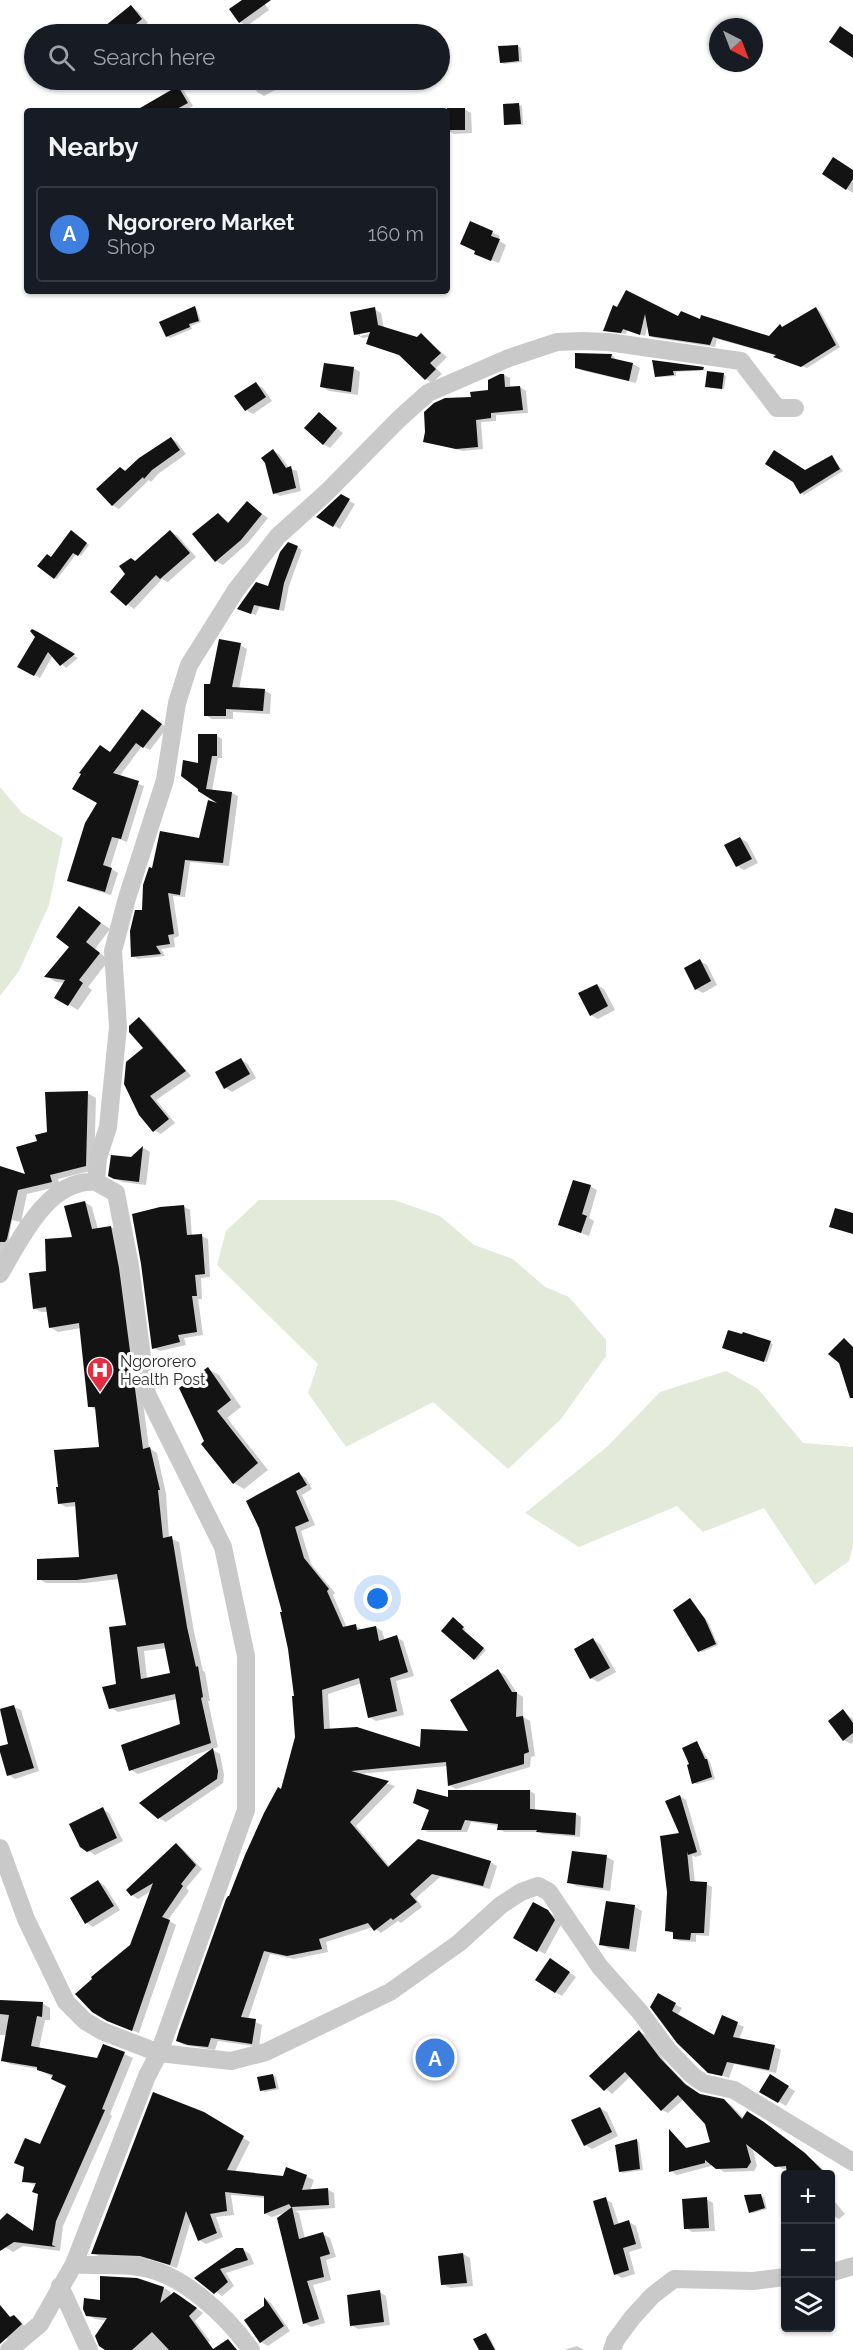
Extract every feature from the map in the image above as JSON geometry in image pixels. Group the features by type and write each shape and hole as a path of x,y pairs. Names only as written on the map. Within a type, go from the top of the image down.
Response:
{"street":[{"path":"96,1182 98,1158 108,1127 118,1027 113,951 127,898 165,780 177,703 189,665 236,590 278,536 327,492 428,393 509,358 557,342 608,342 741,361 777,408 795,408"},
{"path":"0,1274 32,1221 56,1194 86,1181 96,1182 116,1193 130,1266 147,1394 223,1546 246,1656 246,1810 159,2053 147,2076 74,2264 40,2324 9,2350"},
{"path":"0,1848 26,1919 66,2002 85,2021 102,2031 159,2053 231,2061 266,2052 390,1992 459,1943 501,1905 521,1892 538,1886 549,1892 600,1967 645,2019 668,2050 692,2075 703,2083 735,2090 853,2162"},
{"path":"74,2264 139,2267 158,2271 184,2283 238,2332 251,2350"},
{"path":"835,2272 853,2266"},
{"path":"612,2350 615,2341 632,2318 652,2296 674,2279 753,2282 781,2278"},
{"path":"60,2286 89,2350"}],"green space":[{"path":"0,787 22,813 63,838 49,905 19,971 0,996"},
{"path":"259,1200 394,1200 440,1216 474,1245 513,1259 545,1287 569,1297 606,1340 606,1356 561,1419 508,1469 433,1402 346,1447 308,1393 318,1364 217,1265 226,1231"},
{"path":"726,1371 758,1389 803,1443 853,1447 853,1545 849,1561 815,1585 764,1508 703,1532 677,1506 579,1547 525,1513 608,1446 660,1392"}],"building":[{"path":"242,0 271,0 239,23 229,9"},
{"path":"131,5 142,19 136,24 107,24"},
{"path":"840,26 853,35 853,58 829,42"},
{"path":"518,45 519,61 500,63 498,46"},
{"path":"171,90 180,90 188,103 179,108 140,108"},
{"path":"519,103 521,124 504,125 503,104"},
{"path":"450,108 465,108 465,130 450,130"},
{"path":"833,157 853,170 853,179 846,190 822,174"},
{"path":"470,221 493,231 491,236 500,239 491,261 474,254 475,251 460,244"},
{"path":"626,290 678,316 681,311 700,319 701,315 769,336 780,324 782,327 816,307 836,345 801,367 773,357 776,355 713,337 710,345 649,336 645,314 640,335 623,329 621,333 603,331 613,305 617,307"},
{"path":"195,306 199,321 166,337 159,322"},
{"path":"375,307 378,325 417,337 421,333 441,353 430,363 436,369 425,380 399,355 366,344 370,332 354,335 350,312"},
{"path":"575,353 612,354 611,358 633,363 629,381 575,368"},
{"path":"652,360 704,367 703,370 673,371 674,375 655,377"},
{"path":"324,363 354,367 351,392 320,387"},
{"path":"707,371 724,373 722,389 705,387"},
{"path":"504,374 505,387 520,386 523,410 491,413 491,418 476,420 478,447 456,449 423,442 424,412 434,403 445,398 471,397 470,392 488,390 488,380"},
{"path":"256,382 266,397 245,411 234,396"},
{"path":"319,412 337,428 323,445 304,428"},
{"path":"171,437 180,450 152,470 144,479 143,477 112,506 96,489 120,467 125,471 139,458"},
{"path":"273,449 286,468 291,466 296,488 273,494 265,463 261,458"},
{"path":"774,450 805,470 832,455 840,469 800,494 793,482 765,464"},
{"path":"341,494 350,499 333,527 316,517"},
{"path":"247,501 262,514 241,540 215,562 192,534 218,513 228,523"},
{"path":"71,530 87,543 78,556 73,553 54,579 37,566 47,554 51,557"},
{"path":"170,530 190,553 160,579 156,575 126,606 110,592 125,574 119,566 131,558 135,561"},
{"path":"288,542 298,546 284,583 279,610 254,605 251,614 237,609 256,582 268,586 280,552"},
{"path":"32,629 75,654 60,666 48,652 34,676 17,667 35,637 30,631"},
{"path":"219,639 241,643 232,687 265,689 263,711 226,709 226,716 204,716 204,684 210,684"},
{"path":"142,709 162,724 143,748 136,743 113,773 139,781 121,839 112,837 103,865 112,868 105,892 67,881 85,823 97,803 72,789 81,774 79,773 100,745 110,752"},
{"path":"198,734 217,734 217,756 212,756 206,789 232,792 223,863 185,860 180,895 168,893 174,934 168,935 170,944 156,946 161,954 131,957 130,931 135,910 142,910 143,885 149,867 152,868 160,831 199,838 208,800 217,803 198,791 181,776 183,760 198,763"},
{"path":"740,837 752,859 736,867 724,845"},
{"path":"79,906 101,923 86,942 100,953 79,980 83,983 68,1006 54,998 65,980 44,977 69,947 56,937"},
{"path":"700,959 711,981 695,990 684,968"},
{"path":"597,984 608,1006 590,1016 578,993"},
{"path":"139,1017 186,1071 150,1096 169,1119 153,1132 139,1115 124,1084 126,1062 143,1048 129,1032 129,1026"},
{"path":"241,1058 250,1074 224,1089 215,1072"},
{"path":"88,1091 86,1166 50,1175 52,1182 18,1190 7,1239 5,1242 0,1242 0,1166 25,1174 16,1147 37,1141 35,1135 47,1132 45,1092"},
{"path":"143,1146 139,1182 114,1179 108,1176 111,1155 131,1157"},
{"path":"573,1180 591,1185 582,1214 587,1216 581,1233 558,1225"},
{"path":"85,1201 92,1229 111,1226 119,1268 143,1449 150,1447 160,1490 158,1490 163,1538 172,1536 187,1627 196,1667 198,1666 203,1697 201,1698 211,1743 129,1771 121,1745 180,1724 175,1694 109,1709 102,1687 116,1684 109,1627 126,1625 117,1574 77,1580 37,1580 37,1559 79,1557 75,1502 58,1504 54,1450 99,1447 95,1407 88,1407 79,1323 49,1328 46,1307 33,1309 29,1273 46,1271 45,1239 72,1237 64,1206","holes":["164,1643 170,1673 141,1679 137,1647"]},
{"path":"184,1205 187,1235 202,1234 205,1274 195,1275 197,1296 192,1296 197,1332 178,1335 180,1342 152,1349 132,1214 160,1207"},
{"path":"835,1208 853,1213 853,1234 829,1227"},
{"path":"728,1330 771,1341 764,1362 722,1348"},
{"path":"844,1338 853,1347 853,1398 850,1398 839,1363 828,1354"},
{"path":"208,1367 231,1400 217,1411 258,1463 233,1484 201,1444 204,1441 179,1388"},
{"path":"299,1472 307,1485 296,1491 309,1521 295,1527 304,1558 329,1589 327,1591 343,1627 356,1624 357,1630 376,1626 379,1641 397,1635 408,1672 390,1678 397,1711 368,1718 359,1678 322,1690 324,1729 357,1727 420,1747 421,1729 468,1731 450,1700 498,1669 512,1692 517,1692 516,1717 523,1716 529,1752 524,1754 524,1764 448,1786 446,1762 351,1771 389,1781 350,1822 388,1867 418,1839 491,1861 483,1886 432,1874 410,1894 417,1902 374,1931 368,1923 319,1939 322,1949 287,1956 264,1951 241,2017 256,2019 252,2044 211,2038 208,2047 188,2045 176,2041 179,2031 226,1899 264,1813 278,1787 281,1789 295,1737 292,1696 294,1696 288,1649 280,1612 282,1612 259,1528 246,1501"},
{"path":"690,1598 705,1619 716,1644 698,1652 673,1610"},
{"path":"453,1617 464,1627 462,1629 484,1648 474,1660 441,1631"},
{"path":"593,1638 610,1668 590,1679 574,1649"},
{"path":"14,1705 34,1768 7,1776 0,1752 0,1746 8,1744 0,1709"},
{"path":"843,1709 853,1723 853,1733 843,1741 828,1721"},
{"path":"697,1741 707,1759 712,1777 692,1784 687,1765 689,1764 682,1748"},
{"path":"213,1748 218,1771 217,1779 158,1819 139,1803"},
{"path":"417,1789 448,1797 448,1790 530,1790 530,1809 576,1813 575,1835 536,1832 537,1830 497,1830 498,1824 465,1820 461,1830 421,1830 429,1810 413,1803"},
{"path":"680,1795 697,1852 688,1855 687,1851 690,1881 707,1882 704,1933 691,1933 690,1940 673,1939 673,1932 665,1931 667,1892 660,1836 679,1833 665,1801"},
{"path":"103,1807 117,1838 87,1852 80,1847 69,1824"},
{"path":"176,1843 196,1865 181,1884 183,1886 162,1917 170,1920 132,2031 92,2012 75,1994 92,1979 91,1977 130,1945 153,1883 131,1896 126,1890"},
{"path":"572,1851 607,1855 603,1888 567,1883"},
{"path":"98,1880 114,1906 85,1924 70,1898"},
{"path":"606,1901 635,1905 629,1949 599,1945"},
{"path":"533,1902 548,1910 555,1920 537,1952 513,1938"},
{"path":"550,1958 570,1972 555,1993 535,1980"},
{"path":"658,1993 676,2003 672,2011 714,2035 722,2015 738,2022 733,2037 775,2045 769,2070 727,2062 722,2076 708,2073 677,2043 650,2007"},
{"path":"0,2000 43,2002 42,2017 37,2016 31,2046 97,2058 103,2044 125,2052 102,2109 105,2110 56,2221 52,2245 56,2247 14,2242 0,2251 0,2220 7,2213 33,2231 38,2194 32,2192 36,2183 22,2182 24,2167 14,2163 25,2138 40,2144 66,2086 51,2079 53,2075 37,2070 37,2067 1,2061 9,2015 0,2014"},
{"path":"639,2030 660,2058 685,2084 700,2094 724,2099 742,2119 747,2111 805,2153 822,2170 786,2170 786,2166 775,2167 746,2144 751,2162 747,2168 716,2169 705,2160 705,2163 669,2172 669,2129 686,2148 710,2142 705,2124 678,2095 661,2111 625,2072 604,2091 589,2076"},
{"path":"273,2074 276,2088 260,2091 257,2077"},
{"path":"770,2074 789,2086 778,2103 759,2092"},
{"path":"153,2092 204,2112 244,2136 227,2170 283,2176 286,2167 307,2175 302,2190 328,2188 329,2205 291,2207 289,2204 264,2214 264,2196 225,2192 227,2211 210,2214 217,2233 198,2241 186,2211 170,2265 140,2256 91,2254"},
{"path":"600,2107 612,2132 584,2146 571,2120"},
{"path":"637,2139 640,2169 619,2172 615,2145"},
{"path":"761,2194 765,2208 749,2213 744,2195"},
{"path":"606,2197 614,2225 629,2220 636,2244 623,2248 629,2270 614,2275 593,2201"},
{"path":"707,2197 709,2228 684,2229 682,2199"},
{"path":"292,2207 299,2239 323,2232 330,2254 320,2257 324,2277 307,2281 319,2319 303,2324 277,2218"},
{"path":"236,2248 243,2248 248,2260 220,2269 228,2282 214,2294 194,2278"},
{"path":"463,2253 467,2283 441,2285 438,2256"},
{"path":"100,2276 137,2278 164,2287 160,2303 174,2292 197,2308 189,2316 213,2349 228,2339 237,2350 169,2350 152,2332 132,2350 105,2350 99,2346 95,2336 107,2318 86,2316 83,2309 84,2298 100,2300"},
{"path":"380,2290 384,2322 350,2326 347,2295"},
{"path":"264,2297 284,2326 260,2343 244,2320 264,2306"},
{"path":"0,2305 10,2317 14,2315 22,2324 0,2344"},
{"path":"486,2333 495,2350 479,2350 473,2339"}],"place":[{"name":"Ngororero Health Post","path":"100,1393"},
{"name":"Ngororero Market","path":"435,2058"}]}
